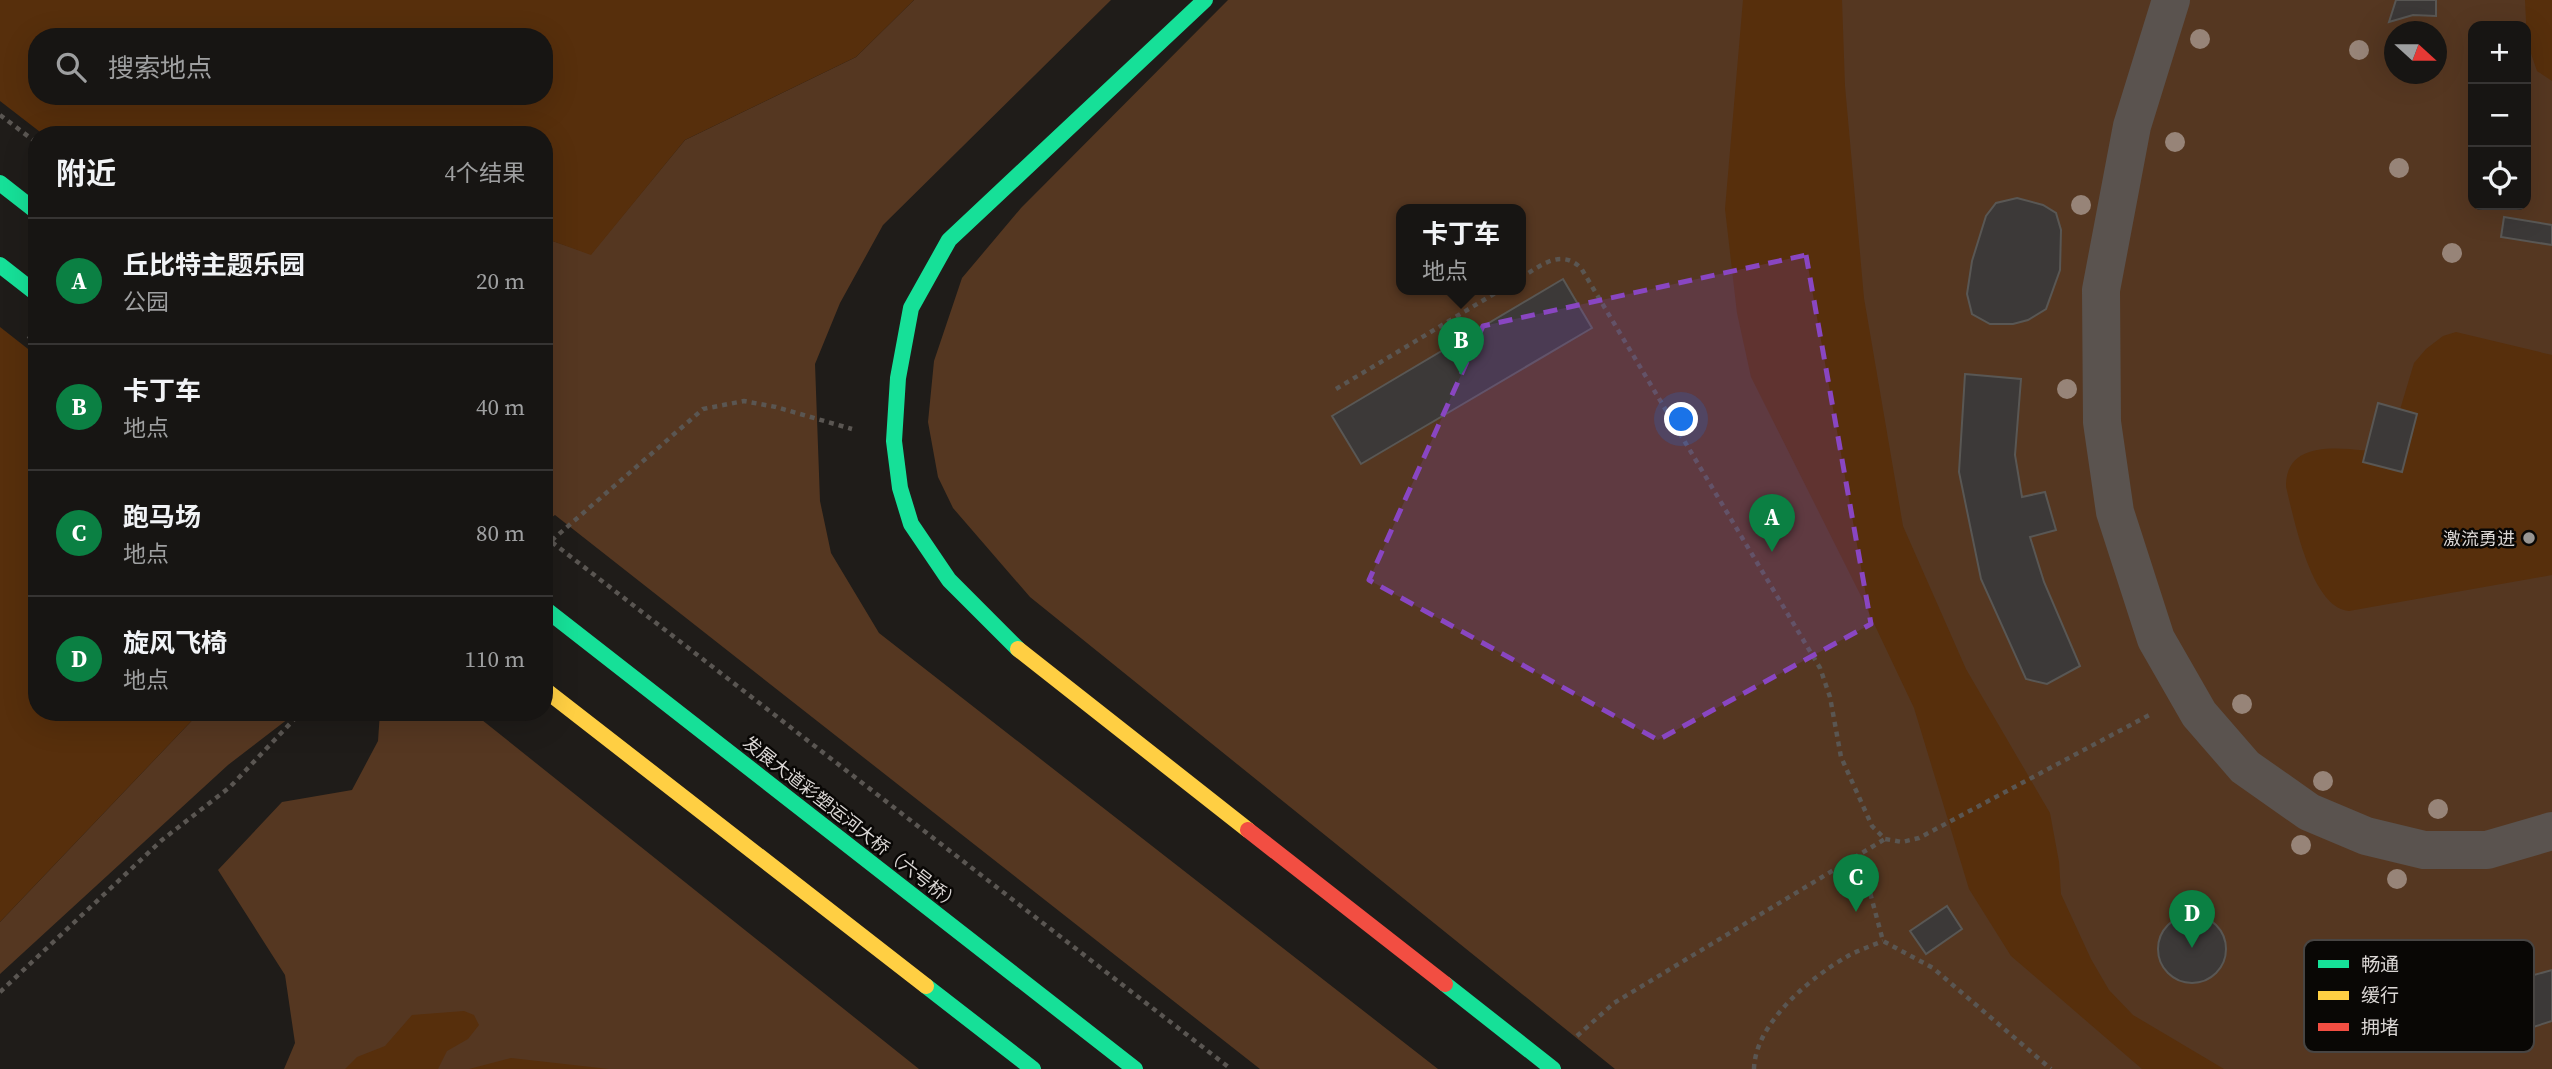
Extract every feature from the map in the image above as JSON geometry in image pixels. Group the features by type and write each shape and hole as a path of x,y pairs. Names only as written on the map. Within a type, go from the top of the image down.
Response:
{"street":[{"path":"1205,0 949,240 911,308 898,378 894,441 901,488 911,524 949,580 1012,644 1551,1068"},
{"path":"2171,0 2133,126 2101,290 2102,422 2115,512 2156,639 2199,714 2245,767 2309,812 2367,836 2424,850 2487,850 2552,831"},
{"path":"0,183 28,205"},
{"path":"0,265 28,287"},
{"name":"发展大道彩塑运河大桥（六号桥）","path":"553,615 1135,1069"},
{"path":"553,696 1033,1069"},
{"path":"2552,807 2552,815"}],"path":[{"path":"0,115 28,136"},
{"path":"1526,275 1547,262 1562,257 1573,260 1581,268 1820,668 1830,697 1842,757 1871,825 1885,839 1902,842 1919,838 2188,695"},
{"path":"1336,389 1492,295"},
{"path":"553,540 703,409 744,401 776,407 894,441"},
{"path":"553,543 1231,1069"},
{"path":"0,992 162,840 230,787 292,721"},
{"path":"1551,1068 1588,1024 1614,1003 1885,839"},
{"path":"1860,855 1883,941 1933,968 2051,1069"},
{"path":"1754,1069 1755,1055 1763,1038 1780,1012 1800,990 1848,956 1883,941"}],"highlighted area":[{"path":"1806,255 1871,624 1658,740 1369,580 1483,326"}],"shaded area":[{"path":"0,0 914,0 856,57 685,140 591,255 553,241 553,126 28,126 28,721 191,721 0,922"},
{"path":"914,0 1111,0 883,225 840,303 815,364 820,501 831,553 879,633 1438,1069 1260,1069 555,515 553,516 553,241 591,254 685,140 856,57"},
{"path":"1228,0 2552,0 2552,1069 1615,1069 1030,597 953,508 938,477 928,422 934,361 962,278 1021,208"},
{"path":"1743,0 1842,0 1845,86 1864,298 1903,526 1966,669 2050,813 2059,862 2061,894 2091,959 2109,990 2133,1015 2224,1069 2142,1069 2011,956 1969,889 1914,708 1751,377 1737,313 1725,209"},
{"path":"2525,0 2552,0 2552,81 2537,71 2531,54 2531,21 2526,21"},
{"path":"2456,332 2552,355 2552,575 2349,611 2336,606 2324,595 2306,560 2286,487 2289,470 2297,459 2309,452 2323,449 2387,453 2414,363 2443,336"},
{"path":"191,721 285,721 228,765 0,974 0,922"},
{"path":"379,721 483,721 919,1069 284,1069 295,1043 285,975 218,870 282,802 352,790 378,741"},
{"path":"464,1011 474,1015 479,1025 468,1039 447,1051 438,1069 345,1069 357,1057 385,1046 412,1015"},
{"path":"511,1058 609,1069 469,1069"}],"pier":[{"path":"0,101 32,126 28,126 28,349 0,327"}],"building":[{"path":"2396,0 2436,0 2436,16 2413,15 2389,21"},
{"path":"2017,198 2043,205 2056,213 2061,230 2060,270 2046,309 2028,320 2013,324 1990,324 1972,314 1967,294 1972,261 1986,216 1996,203"},
{"path":"2504,217 2552,225 2552,245 2501,237"},
{"path":"1563,279 1592,328 1361,464 1332,416"},
{"path":"1965,374 2021,379 2015,455 2022,497 2045,492 2056,530 2030,537 2044,582 2080,666 2047,684 2026,679 1981,579 1959,472"},
{"path":"2378,403 2417,414 2402,472 2363,462"},
{"path":"1947,906 1962,929 1926,954 1910,931"},
{"path":"2199,915 2220,930 2226,942 2224,962 2216,973 2199,983 2185,983 2168,973 2160,962 2158,942 2168,925 2179,917"},
{"path":"2552,970 2552,1021 2534,1027 2534,975"}],"traffic: fast":[{"path":"1018,649 949,580 911,524 900,488 894,441 898,378 911,308 949,240 1205,0"},
{"path":"0,183 28,205"},
{"path":"0,265 28,287"},
{"path":"553,615 1135,1069"},
{"path":"1445,984 1553,1069"},
{"path":"926,986 1033,1069"}],"traffic: slow":[{"path":"1018,649 1248,830"},
{"path":"553,696 926,986"}],"traffic: jam":[{"path":"1248,830 1445,984"}],"place":[{"name":"卡丁车","path":"1461,375"},
{"name":"激流勇进","path":"2529,538"},
{"name":"丘比特主题乐园","path":"1772,552"},
{"name":"跑马场","path":"1856,912"},
{"name":"旋风飞椅","path":"2192,948"}]}
